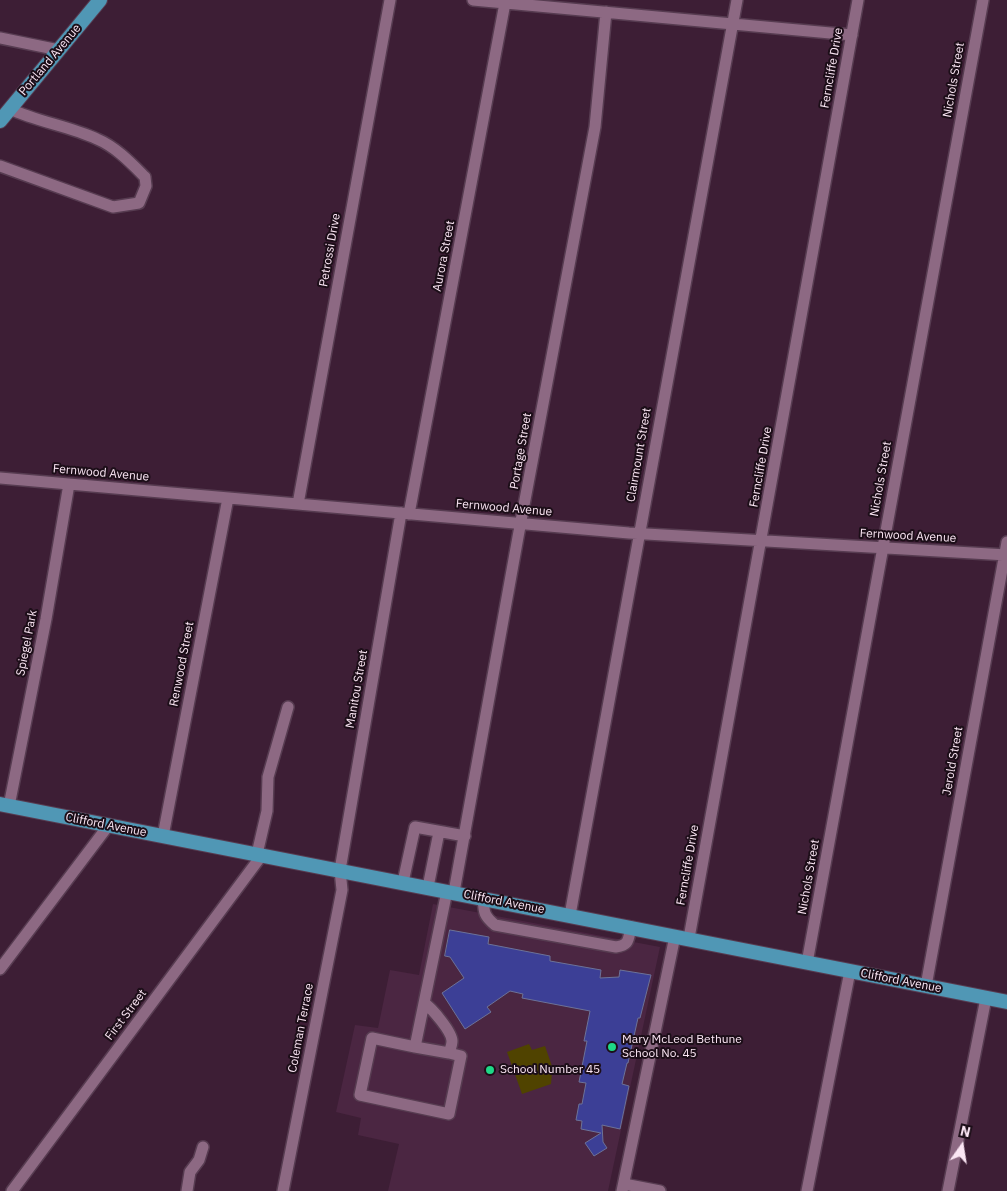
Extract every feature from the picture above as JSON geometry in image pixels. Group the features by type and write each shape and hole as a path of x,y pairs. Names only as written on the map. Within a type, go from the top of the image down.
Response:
{"main road":[{"name":"Portland Avenue","path":"0,121 100,0"},
{"name":"Clifford Avenue","path":"5,805 1007,1002"}],"street":[{"name":"Petrossi Drive","path":"298,504 390,0"},
{"path":"472,0 852,35"},
{"name":"Clairmount Street","path":"570,915 737,0"},
{"name":"Ferncliffe Drive","path":"689,938 858,0"},
{"name":"Nichols Street","path":"807,963 983,0"},
{"name":"Aurora Street","path":"405,514 505,3"},
{"name":"Portage Street","path":"415,1047 450,892 465,836 520,524 595,127 606,12"},
{"path":"0,38 59,50"},
{"path":"0,166 113,207 139,203 146,186 145,177 130,162 99,140 10,109"},
{"name":"Fernwood Avenue","path":"0,478 639,534 1006,555"},
{"name":"Spiegel Park","path":"5,805 46,619 70,484"},
{"name":"Renwood Street","path":"163,836 228,498"},
{"name":"Manitou Street","path":"340,870 405,514"},
{"name":"Jerold Street","path":"926,986 1007,542"},
{"path":"260,854 267,810 268,777 288,707"},
{"path":"0,969 108,826"},
{"path":"403,882 415,827 465,836"},
{"path":"428,888 439,832"},
{"name":"First Street","path":"12,1191 260,854"},
{"name":"Coleman Terrace","path":"283,1191 342,890 340,870"},
{"path":"483,898 486,918 495,925 616,947 624,946 628,942 631,927"},
{"path":"660,1191 623,1187 675,936"},
{"path":"807,1191 850,971"},
{"path":"948,1191 986,998"},
{"path":"424,1003 434,1012 452,1040 449,1053"},
{"path":"372,1038 415,1047 461,1056 449,1114 360,1095 372,1038"},
{"path":"187,1191 190,1172 199,1160 203,1147"}],"shaded area":[{"name":"School Number 45","path":"433,904 660,947 608,1191 388,1191 399,1144 358,1135 361,1118 336,1112 355,1025 378,1028 390,970 419,975"},
{"path":"529,1044 532,1050 545,1046 554,1072 552,1073 551,1084 522,1094 507,1052"}],"building":[{"name":"Mary McLeod Bethune School No. 45","path":"450,930 489,937 488,944 550,956 550,961 601,970 600,978 619,977 620,970 651,975 640,1018 638,1018 622,1084 629,1086 620,1129 602,1125 603,1142 607,1148 594,1156 585,1143 601,1133 581,1129 582,1121 576,1120 579,1104 582,1104 586,1083 579,1082 587,1041 584,1041 590,1011 522,998 523,994 510,991 487,1007 491,1012 465,1029 442,993 464,978 450,957 445,956"}],"place":[{"name":"Mary McLeod Bethune School No. 45","path":"612,1047"},
{"name":"School Number 45","path":"490,1070"}]}
